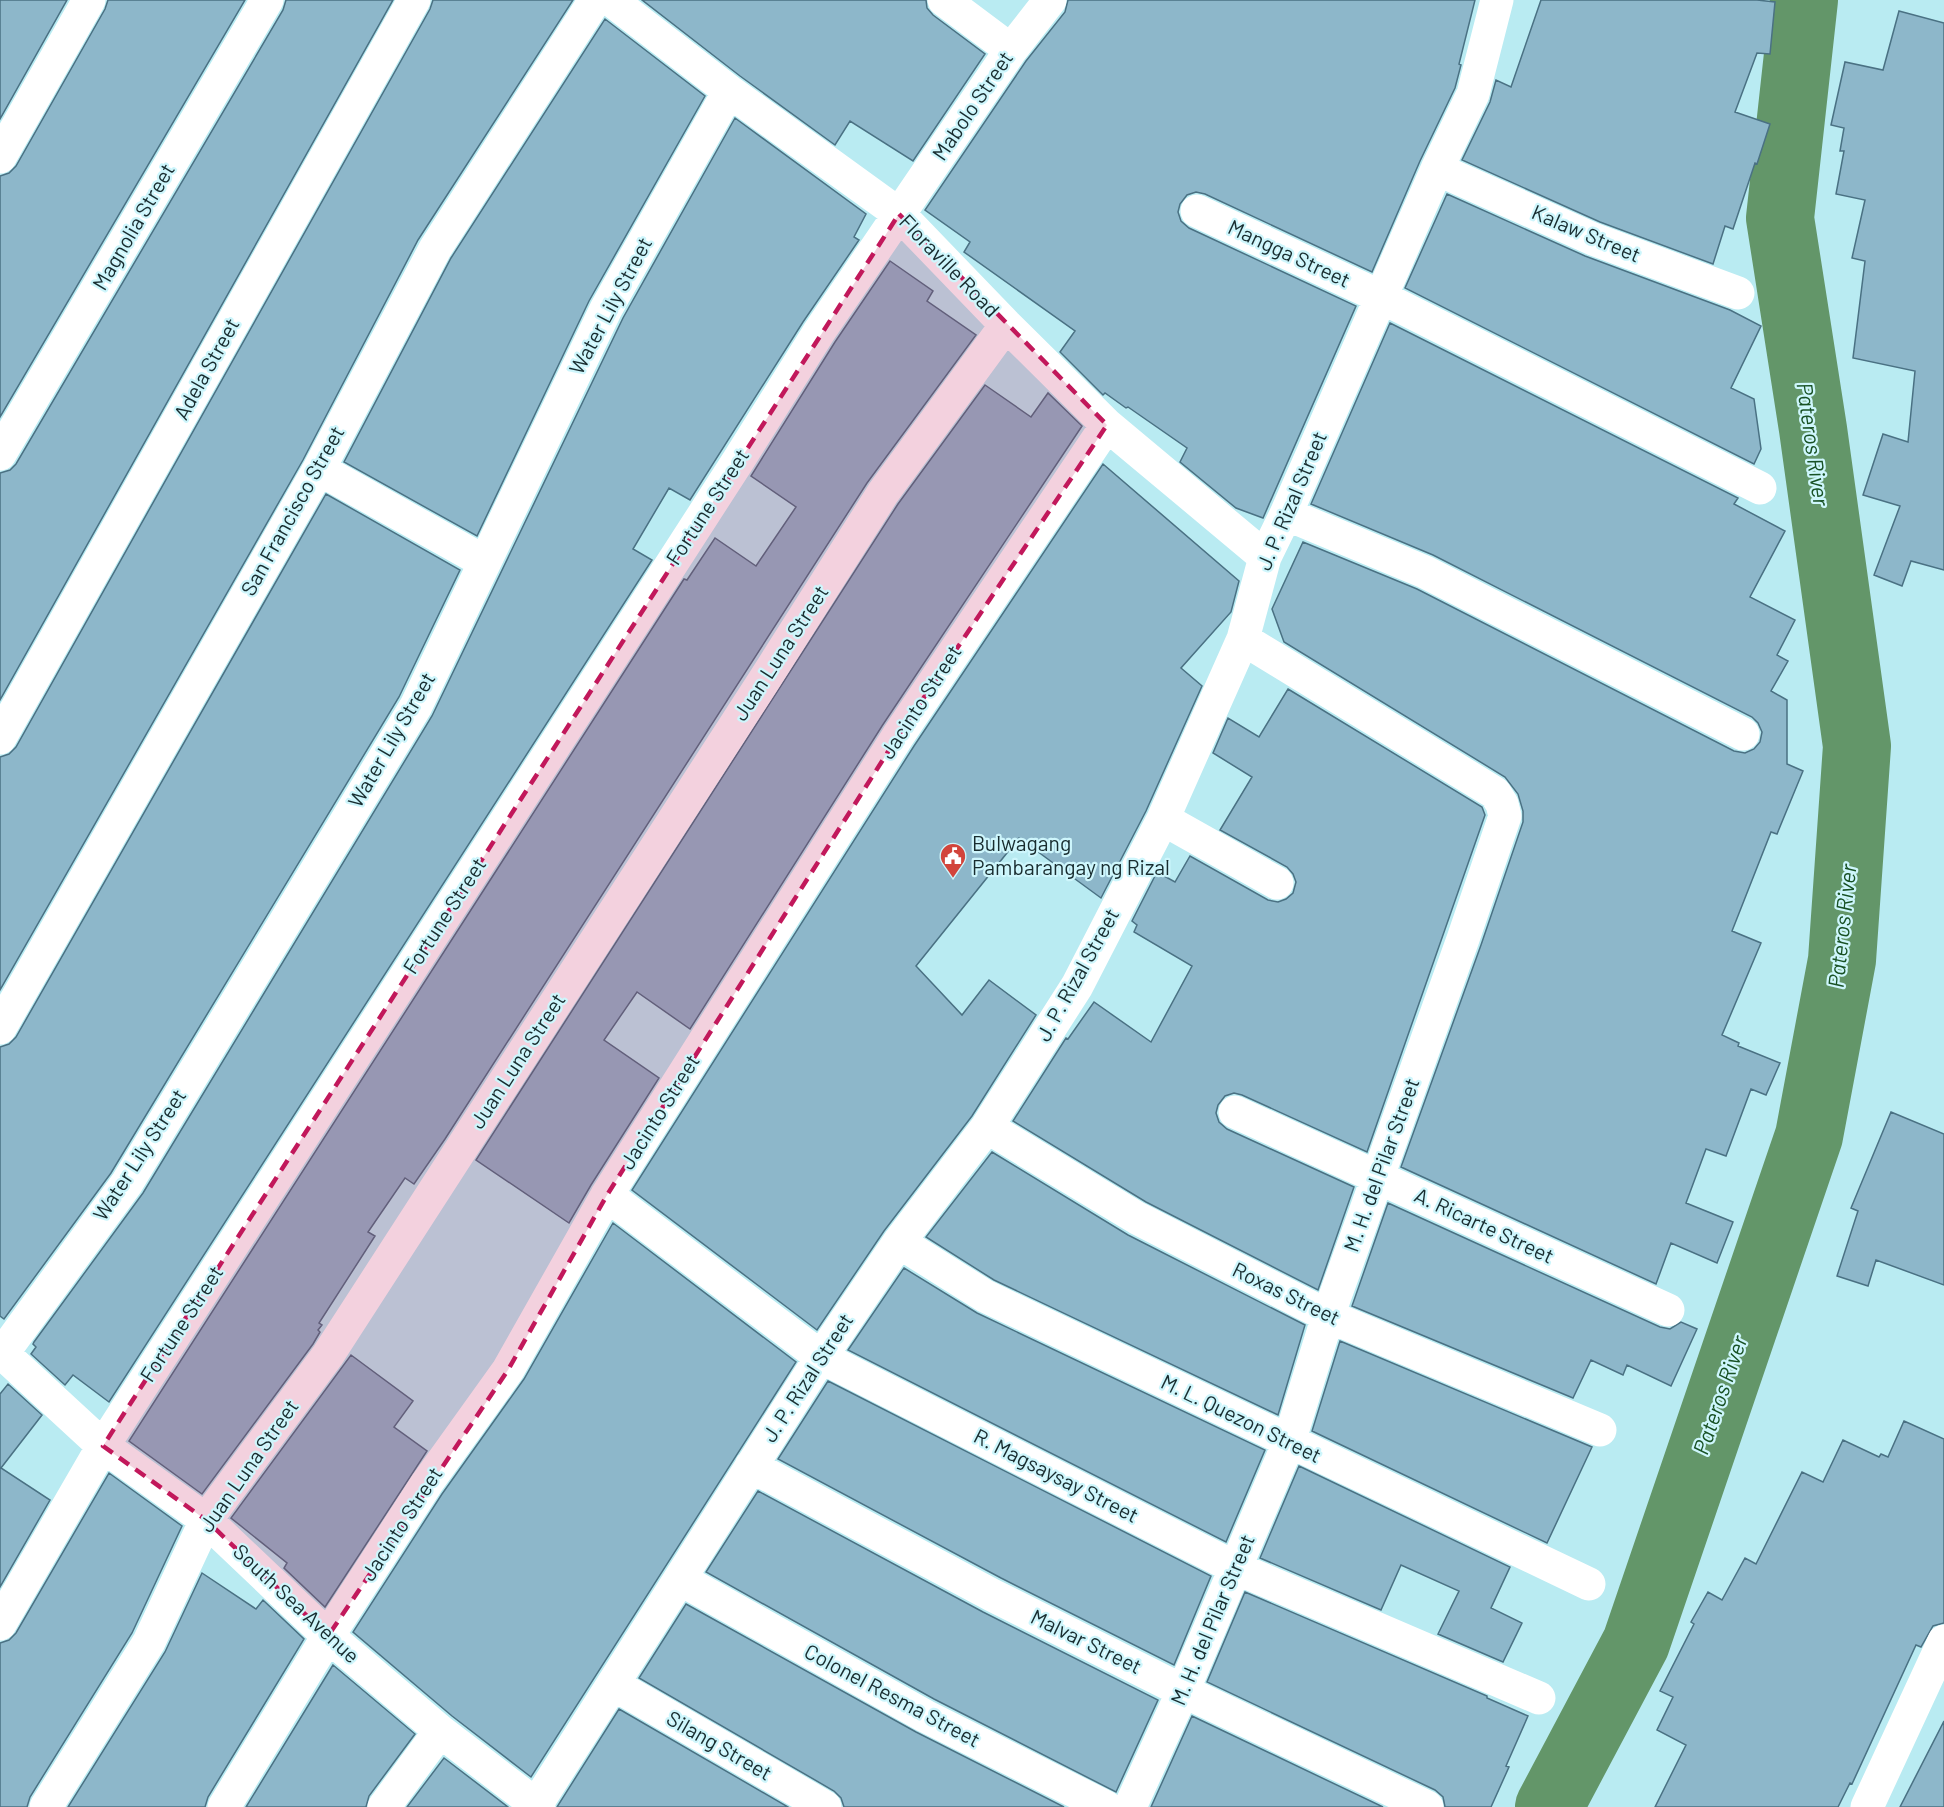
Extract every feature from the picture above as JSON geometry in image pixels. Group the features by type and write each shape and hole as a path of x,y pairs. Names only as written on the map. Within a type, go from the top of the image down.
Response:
{"street":[{"path":"0,157 89,0"},
{"name":"Magnolia Street","path":"0,454 267,0"},
{"name":"Adela Street","path":"0,738 414,0"},
{"name":"San Francisco Street","path":"0,1028 319,469 435,249 595,0"},
{"name":"Floraville Road","path":"611,0 729,91 899,214 1107,425 1265,557"},
{"path":"944,0 1011,50"},
{"name":"Mabolo Street","path":"899,214 1011,50 1050,0"},
{"name":"J. P. Rizal Street","path":"538,1806 821,1357 899,1242 987,1127 1077,986 1163,819 1243,639 1265,557 1437,169 1473,94 1497,0"},
{"name":"Water Lily Street","path":"1,1354 126,1183 416,706 606,309 729,91"},
{"name":"Kalaw Street","path":"1437,169 1593,239 1738,293"},
{"name":"Mangga Street","path":"1197,211 1381,297 1760,488"},
{"name":"Fortune Street","path":"0,1624 103,1446 732,471 819,332 899,214"},
{"name":"Juan Luna Street","path":"46,1807 149,1642 206,1520 328,1355 883,493 1006,325"},
{"name":"Jacinto Street","path":"224,1807 328,1636 428,1483 508,1370 608,1195 898,736 1107,425"},
{"path":"319,469 485,562"},
{"path":"1286,514 1425,572 1743,734"},
{"name":"M. H. del Pilar Street","path":"1130,1807 1183,1690 1289,1442 1328,1316 1463,939 1504,816 1503,804 1495,793 1243,639"},
{"path":"1163,819 1277,884"},
{"name":"A. Ricarte Street","path":"1235,1112 1668,1310"},
{"name":"Roxas Street","path":"987,1127 1137,1218 1328,1316 1600,1430"},
{"name":"R. Magsaysay Street","path":"608,1195 821,1357 1236,1568 1539,1698"},
{"name":"M. L. Quezon Street","path":"899,1242 985,1296 1589,1584"},
{"name":"South Sea Avenue","path":"1,1354 103,1446 206,1520 328,1636 440,1731 538,1806"},
{"name":"Malvar Street","path":"751,1466 992,1595 1426,1807"},
{"name":"Colonel Resma Street","path":"680,1579 926,1716 1106,1807"},
{"path":"1867,1807 1944,1641"},
{"name":"Silang Street","path":"613,1684 825,1807"},
{"path":"384,1807 440,1731"}],"highlighted area":[{"path":"899,214 1107,425 898,736 607,1195 508,1370 328,1636 206,1520 103,1446"}],"building":[{"path":"0,0 67,0 0,119"},
{"path":"108,0 245,0 0,417 0,176 9,173 16,166"},
{"path":"286,0 393,0 0,700 0,473 10,470 16,464 283,10"},
{"path":"433,0 573,0 418,240 303,460 0,990 0,757 9,754 16,747"},
{"path":"642,0 926,0 927,8 933,15 985,54 913,161 850,121 835,145 740,76"},
{"path":"1068,0 1475,0 1455,88 1420,161 1372,272 1205,194 1196,192 1187,195 1180,204 1178,212 1181,221 1189,228 1356,306 1263,518 1236,508 1180,462 1187,448 1128,407 1126,408 1105,393 1103,395 1060,352 1075,331 964,252 970,242 925,210 1026,61 1065,12"},
{"path":"1541,0 1757,0 1775,2 1770,54 1757,53 1735,112 1770,124 1733,229 1725,226 1713,264 1600,222 1462,160 1490,102 1496,80 1511,87"},
{"path":"1899,11 1944,23 1944,570 1911,561 1902,586 1874,575 1900,506 1863,495 1883,434 1908,442 1915,371 1853,358 1865,261 1852,258 1865,200 1836,194 1844,151 1840,151 1844,128 1831,125 1845,62 1883,70"},
{"path":"605,19 705,96 589,301 477,536 344,462 451,258"},
{"path":"735,118 866,214 854,237 859,240 803,322 690,500 669,488 633,549 652,560 109,1402 73,1375 65,1385 31,1354 36,1347 34,1342 143,1193 432,716 623,318"},
{"path":"1447,194 1585,256 1730,310 1761,326 1731,388 1754,399 1761,449 1754,464 1405,288"},
{"path":"890,261 933,291 927,301 976,335 867,483 445,1139 414,1184 405,1178 368,1232 375,1236 319,1323 322,1325 318,1330 320,1332 313,1344 202,1494 129,1441 684,579 687,580 715,538 756,566 796,507 751,476 835,342"},
{"path":"1390,323 1738,498 1734,504 1785,531 1750,597 1795,620 1777,655 1788,661 1771,691 1787,700 1787,764 1803,771 1777,834 1771,832 1732,931 1761,943 1722,1035 1739,1043 1738,1046 1780,1063 1766,1095 1751,1089 1726,1156 1706,1149 1686,1203 1733,1222 1717,1263 1671,1243 1656,1284 1401,1167 1481,945 1523,822 1523,811 1518,794 1505,777 1284,642 1272,609 1303,542 1417,589 1734,751 1745,753 1754,749 1760,742 1762,732 1752,717 1433,555 1311,504"},
{"path":"985,385 1031,417 1048,393 1082,426 882,726 690,1029 637,992 604,1040 659,1078 569,1223 476,1160 898,504"},
{"path":"1103,464 1239,581 1231,612 1181,668 1202,686 1146,811 1101,898 1019,838 916,966 962,1015 989,980 1036,1015 972,1116 884,1231 817,1330 632,1190 914,746"},
{"path":"326,494 460,570 399,697 111,1173 4,1319 0,1316 0,1047 9,1044 16,1037"},
{"path":"1288,689 1482,807 1485,815 1367,1152 1242,1095 1234,1093 1225,1096 1218,1105 1216,1113 1219,1122 1227,1129 1354,1187 1318,1290 1146,1202 1013,1121 1066,1038 1068,1039 1094,1002 1151,1042 1192,966 1134,932 1137,925 1132,921 1157,872 1175,882 1190,856 1268,900 1278,902 1293,893 1296,882 1287,867 1220,830 1252,777 1213,753 1228,718 1259,737"},
{"path":"1891,1112 1944,1134 1944,1285 1876,1260 1868,1286 1837,1276 1858,1211 1851,1208"},
{"path":"992,1152 1128,1235 1305,1325 1278,1415 994,1280 926,1237"},
{"path":"1388,1203 1660,1327 1670,1329 1681,1322 1697,1329 1671,1386 1627,1365 1623,1375 1591,1360 1573,1398 1352,1306"},
{"path":"613,1223 796,1362 531,1777 452,1716 353,1632 442,1494 524,1379"},
{"path":"904,1268 977,1313 1265,1450 1226,1542 848,1350"},
{"path":"1340,1341 1592,1447 1547,1543 1312,1431"},
{"path":"351,1355 413,1401 394,1427 427,1451 325,1607 284,1568 287,1563 231,1518"},
{"path":"828,1381 1211,1576 1174,1665 1001,1578 778,1459"},
{"path":"8,1384 42,1415 1,1468 50,1500 0,1587 0,1394"},
{"path":"1904,1421 1944,1439 1944,1623 1933,1626 1921,1647 1916,1645 1852,1784 1850,1783 1838,1807 1655,1807 1686,1745 1657,1730 1673,1697 1660,1691 1694,1624 1691,1622 1708,1592 1722,1600 1745,1558 1756,1564 1802,1472 1823,1482 1843,1440 1879,1457 1881,1454 1888,1457"},
{"path":"1299,1466 1510,1567 1491,1608 1522,1623 1503,1662 1438,1634 1459,1591 1401,1565 1381,1610 1260,1558"},
{"path":"109,1473 182,1526 132,1633 30,1797 27,1807 0,1807 0,1643 9,1640 16,1633"},
{"path":"758,1491 983,1612 1158,1700 1116,1792 934,1699 706,1572"},
{"path":"202,1573 256,1609 263,1600 304,1639 208,1797 205,1807 68,1807 165,1652"},
{"path":"1245,1592 1487,1696 1528,1716 1491,1807 1445,1807 1443,1797 1435,1790 1207,1682"},
{"path":"686,1604 916,1732 1064,1807 844,1807 841,1798 834,1791 639,1678"},
{"path":"333,1665 415,1734 369,1796 366,1807 246,1807"},
{"path":"619,1709 788,1807 557,1807"},
{"path":"1192,1716 1383,1807 1151,1807"},
{"path":"1944,1721 1944,1807 1900,1807"},
{"path":"444,1758 508,1807 407,1807"}],"waterway":[{"name":"Pateros River","path":"1549,1807 1636,1643 1809,1136 1842,960 1857,746 1813,429 1780,218 1804,0"}],"place":[{"name":"Bulwagang Pambarangay ng Rizal","path":"953,879"}]}
